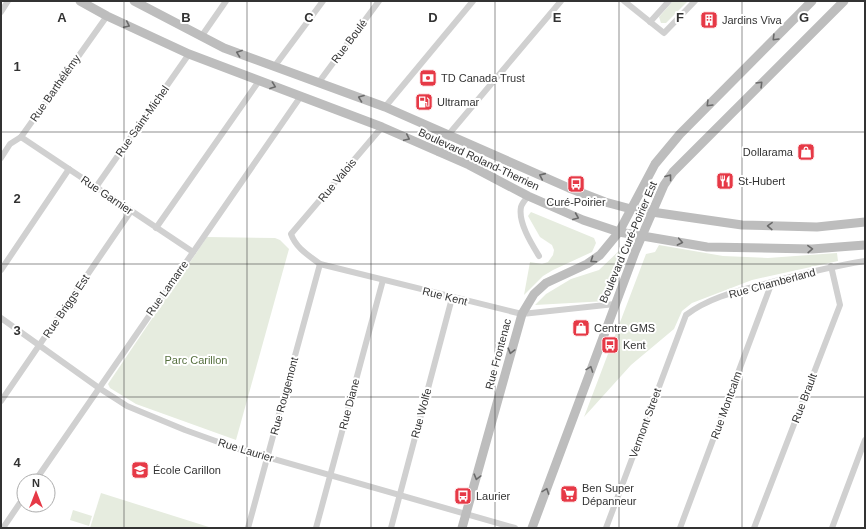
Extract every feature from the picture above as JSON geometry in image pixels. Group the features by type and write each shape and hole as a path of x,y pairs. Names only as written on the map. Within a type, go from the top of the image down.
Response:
{"main road":[{"name":"Boulevard Roland-Therrien","path":"80,1 107,16 189,54 382,127 438,153 469,165 528,196 583,220 619,232 707,247 754,250 812,250 865,245"},
{"name":"Boulevard Roland-Therrien","path":"134,1 224,48 385,107 569,188 605,202 631,209 742,225 817,227 865,222"},
{"name":"Boulevard Curé-Poirier Est","path":"619,232 655,164 685,128 812,1"},
{"name":"Boulevard Curé-Poirier Est","path":"532,528 615,304 651,211 664,185 673,172 844,1"},
{"name":"Rue Frontenac","path":"462,528 522,314 534,294 546,283 587,264 600,255 619,232"}],"street":[{"path":"1,12 8,1"},
{"path":"201,36 226,1"},
{"path":"274,66 323,1"},
{"name":"Rue Boulé","path":"319,82 379,1"},
{"path":"385,107 473,1"},
{"path":"438,153 449,134 561,1"},
{"path":"624,1 664,33 695,1"},
{"path":"650,22 669,1"},
{"name":"Rue Barthélémy","path":"1,158 10,144 21,137 107,16"},
{"name":"Rue Saint-Michel","path":"96,187 189,54"},
{"path":"156,228 259,81"},
{"name":"Rue Lamarre","path":"41,473 301,96"},
{"name":"Rue Valois","path":"291,234 382,127"},
{"name":"Rue Garnier","path":"21,137 192,252"},
{"path":"1,270 69,169"},
{"path":"528,196 521,206 522,216 532,244 539,256"},
{"name":"Rue Briggs Est","path":"1,401 131,211"},
{"name":"Rue Kent","path":"291,234 295,243 320,264 452,298 522,314 615,304"},
{"name":"Rue Chamberland","path":"684,318 694,309 729,294 831,266 865,262"},
{"name":"Rue Rougemont","path":"248,528 320,264"},
{"name":"Rue Brault","path":"754,528 840,305 831,266"},
{"name":"Rue Diane","path":"316,528 383,280"},
{"name":"Rue Montcalm","path":"680,528 772,282"},
{"name":"Rue Wolfe","path":"391,528 452,298"},
{"name":"Rue Laurier","path":"1,318 99,388 132,408 178,427 235,448 515,528"},
{"name":"Vermont Street","path":"606,528 684,318"},
{"path":"832,528 865,440"},
{"path":"3,528 16,509"}],"green space":[{"path":"673,1 688,1 666,23 661,23 659,17"},
{"path":"531,212 594,238 596,243 592,252 543,276 524,295 530,262 542,264 548,262 553,255 554,250 552,245 540,237 528,216"},
{"name":"Parc Carillon","path":"207,237 275,238 280,240 289,249 236,440 136,404 110,388 108,384"},
{"path":"659,245 723,256 768,258 837,253 838,261 752,280 692,303 682,311 674,329 631,365 584,417 646,254 655,252"},
{"path":"621,249 626,250 607,301 535,305 546,294 571,279 599,270"},
{"path":"101,493 212,528 90,528"},
{"path":"73,510 92,516 89,526 70,520"}],"place":[{"name":"Jardins Viva","path":"709,20"},
{"name":"TD Canada Trust","path":"428,78"},
{"name":"Ultramar","path":"424,102"},
{"name":"Dollarama","path":"806,152"},
{"name":"St-Hubert","path":"725,181"},
{"name":"Curé-Poirier","path":"576,184"},
{"name":"Centre GMS","path":"581,328"},
{"name":"Kent","path":"610,345"},
{"name":"École Carillon","path":"140,470"},
{"name":"Ben Super Dépanneur","path":"569,494"},
{"name":"Laurier","path":"463,496"}]}
